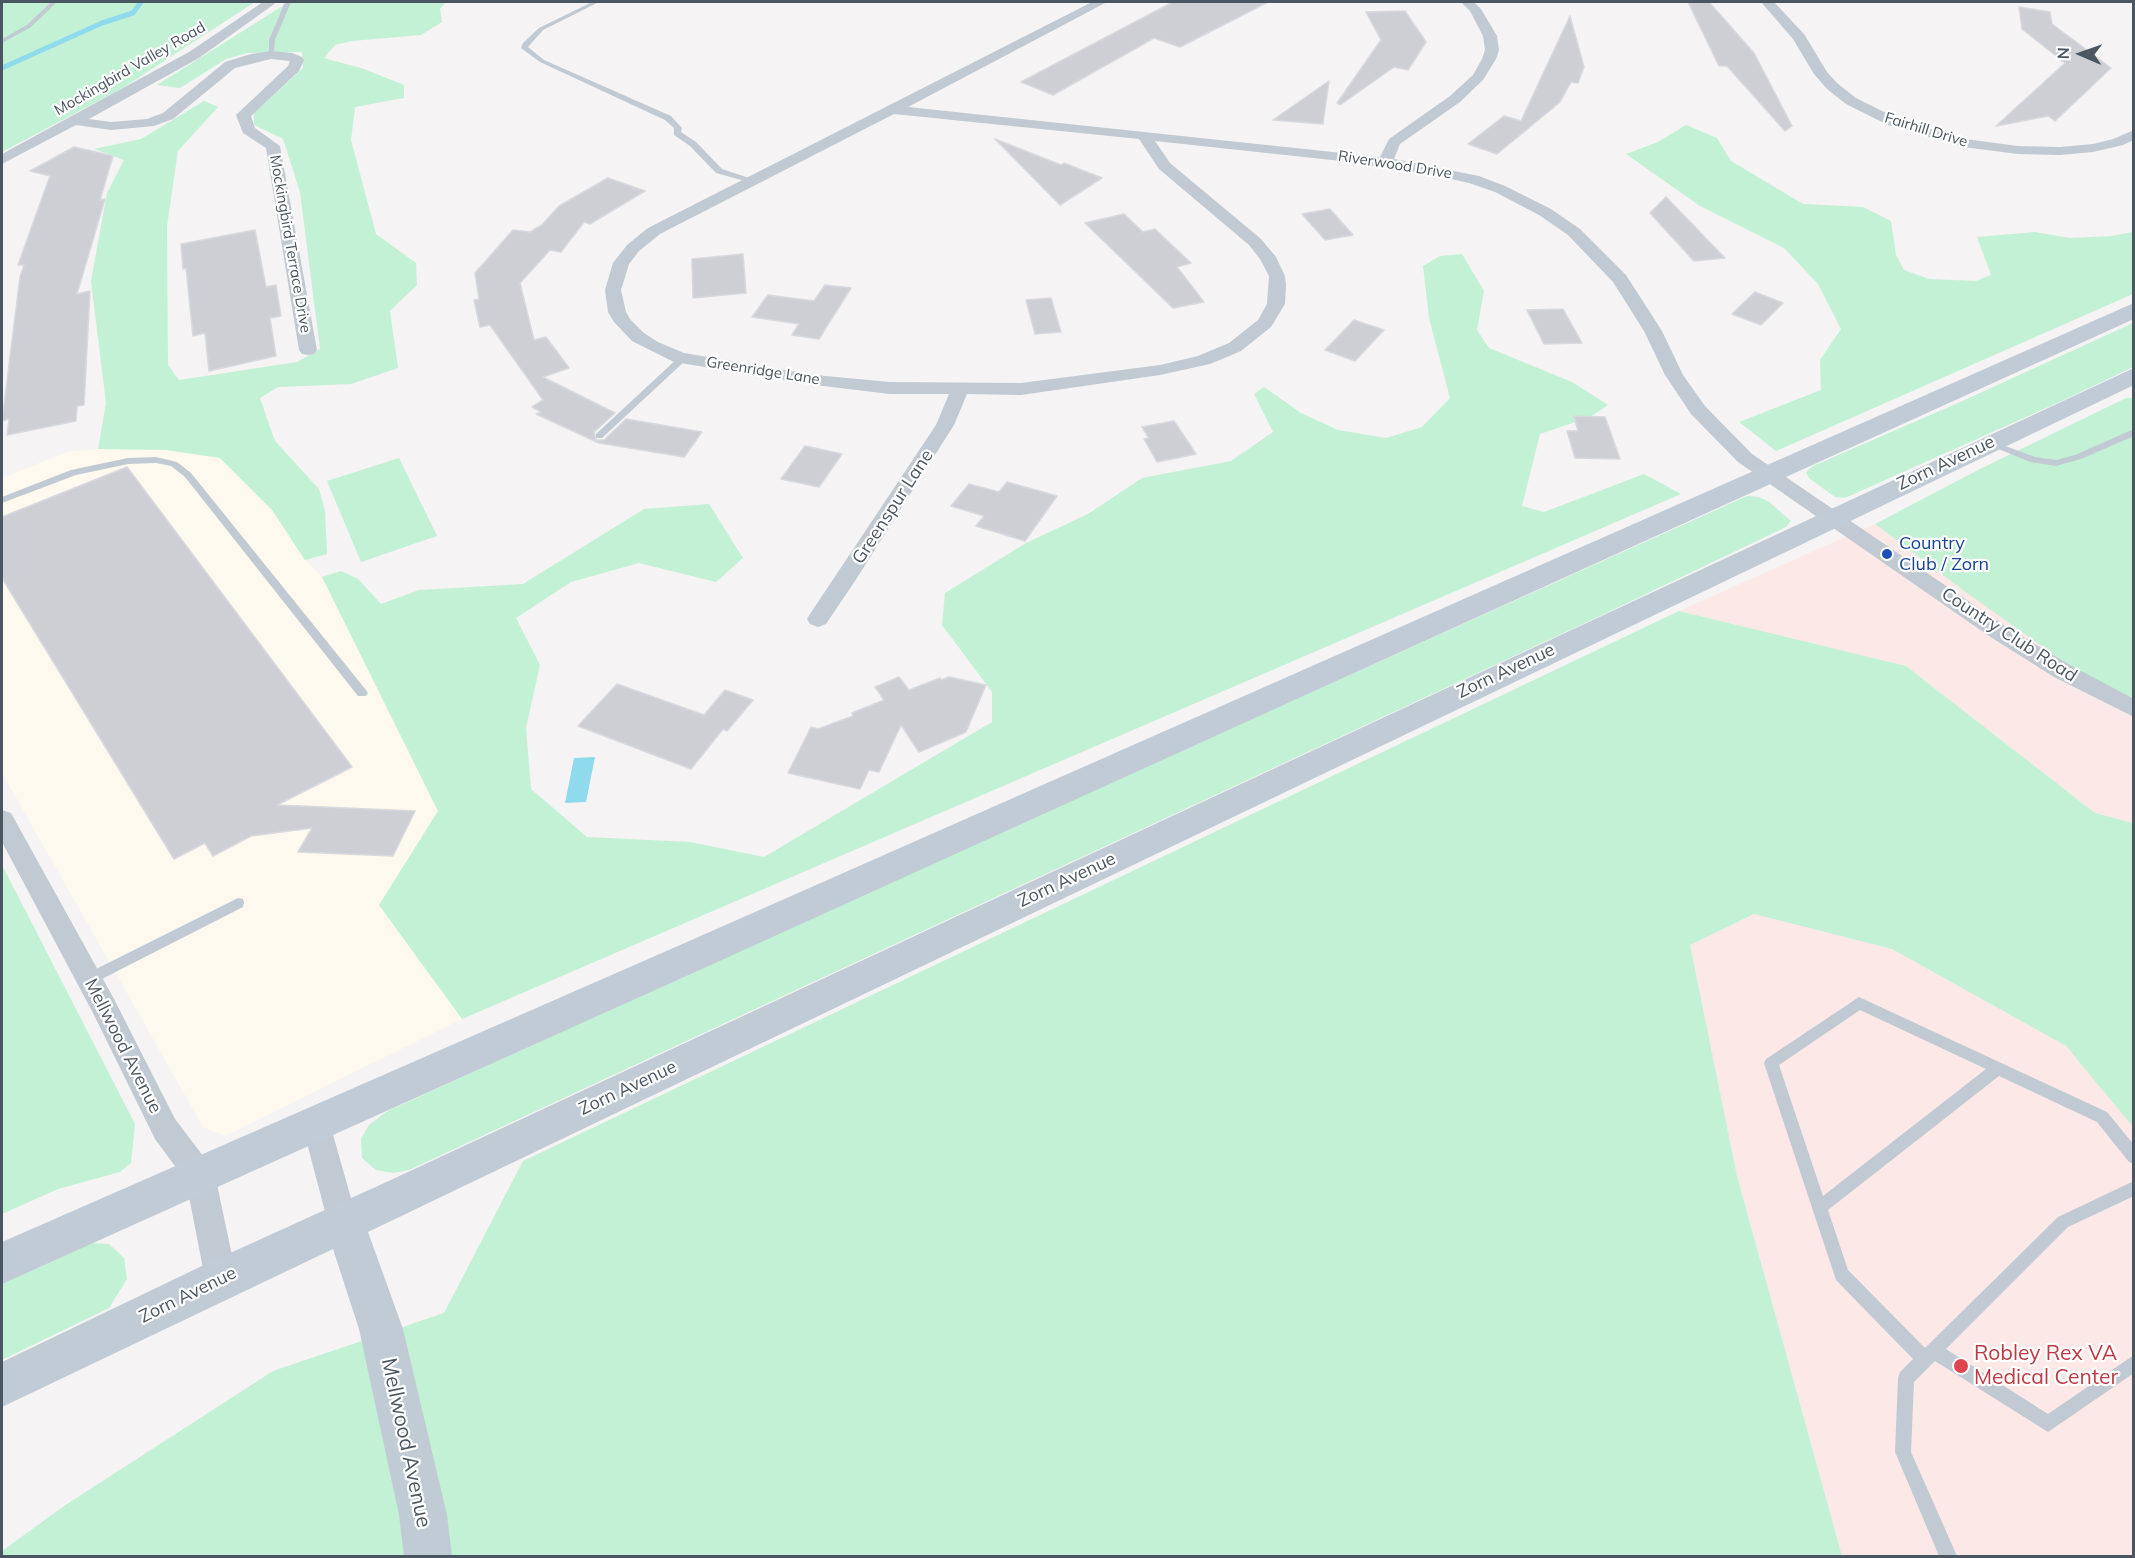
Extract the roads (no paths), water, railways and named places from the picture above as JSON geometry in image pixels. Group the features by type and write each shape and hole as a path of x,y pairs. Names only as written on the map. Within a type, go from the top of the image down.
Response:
{"main road":[{"path":"2,1263 1769,475 2133,310"},
{"name":"Zorn Avenue","path":"2,1385 221,1279 2133,375"},
{"name":"Mellwood Avenue","path":"343,1223 358,1257 381,1329 423,1515 428,1557"}],"street":[{"name":"Mockingbird Valley Road","path":"2,160 194,55 271,2"},
{"name":"Greenridge Lane","path":"1101,2 654,231 621,263 615,279 614,301 623,322 638,337 652,346 683,358 815,380 890,388 1021,389 1186,365 1235,347 1265,322 1276,304 1278,285 1268,257 1255,242 1164,166 1144,135"},
{"path":"1385,162 1394,142 1455,99 1478,77 1489,59 1492,50 1490,36 1475,9 1467,2"},
{"name":"Fairhill Drive","path":"1767,2 1799,37 1832,86 1858,105 1893,122 1963,143 2018,150 2060,151 2093,148 2118,142 2133,134"},
{"name":"Mockingbird Terrace Drive","path":"75,121 111,126 149,123 168,116 230,65 271,55 292,57 297,60 294,68 243,115 248,130 273,146 308,350"},
{"name":"Riverwood Drive","path":"889,109 1385,162 1429,169 1487,184 1545,212 1574,232 1620,279 1653,331 1674,375 1698,411 1745,458 1769,475"},
{"name":"Greenspur Lane","path":"818,619 945,425 960,390"},
{"name":"Country Club Road","path":"1769,475 1997,631 2062,671 2133,709"},
{"name":"Mellwood Avenue","path":"2,820 147,1088 165,1129 200,1175 221,1279"},
{"name":"Mellwood Avenue","path":"316,1124 343,1223"}],"lane":[{"path":"2,41 30,26 54,2"},
{"path":"271,55 272,40 288,2"},
{"path":"596,2 541,29 525,44 524,48 542,61 668,118 678,128 677,133 693,144 719,171 749,181"},
{"path":"599,436 683,358"},
{"path":"1989,443 2033,460 2056,464 2133,432"},
{"path":"2,500 75,472 128,461 156,460 174,464 188,475 362,693"},
{"path":"89,979 238,903"},
{"path":"2133,1157 2102,1117 1859,1004 1771,1063 1842,1275 1929,1355 2048,1424 2133,1363"},
{"path":"1819,1208 1998,1068"},
{"path":"1948,1557 1903,1452 1906,1378 2063,1222 2133,1188"}],"water":[{"path":"595,757 586,802 565,803 574,758"}],"waterway":[{"path":"2,68 102,23 133,13 141,2"}],"place":[{"name":"Country Club / Zorn","path":"1887,554"},
{"name":"Robley Rex VA Medical Center","path":"1961,1366"}]}
